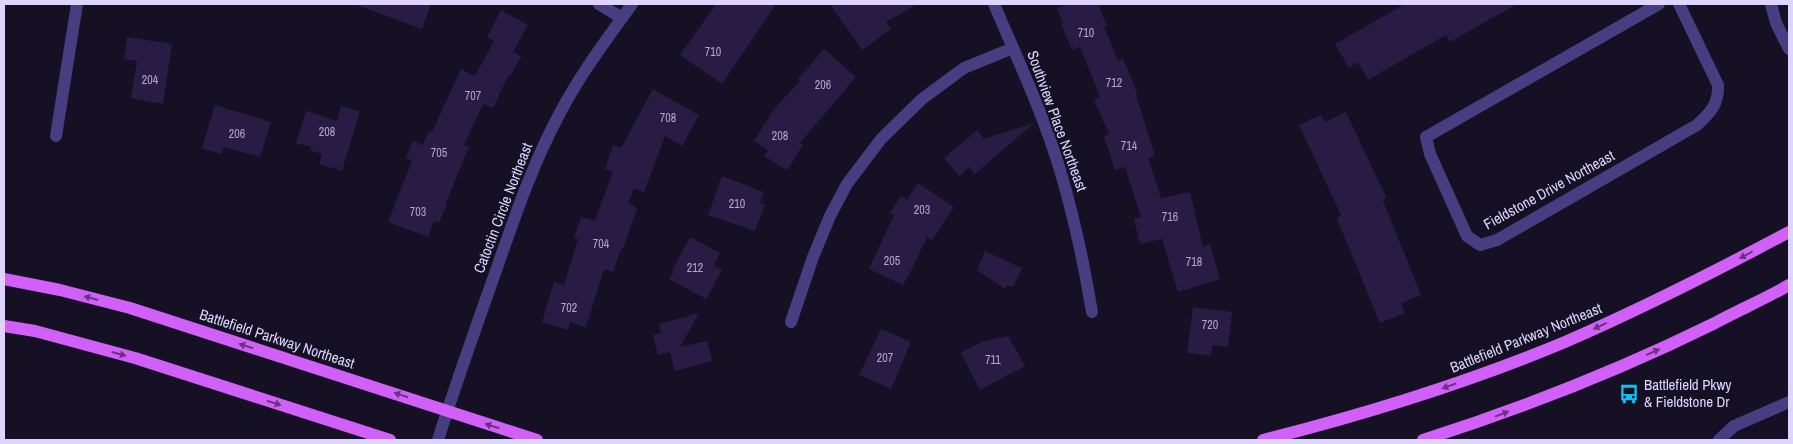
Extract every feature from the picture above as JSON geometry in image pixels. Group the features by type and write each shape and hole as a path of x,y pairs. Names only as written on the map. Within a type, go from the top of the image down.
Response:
{"main road":[{"name":"Battlefield Parkway Northeast","path":"1263,440 1373,411 1445,387 1546,349 1626,315 1789,232"},
{"name":"Battlefield Parkway Northeast","path":"4,279 60,290 130,308 537,440"},
{"path":"1423,440 1488,419 1600,376 1673,343 1789,286"},
{"path":"4,326 35,331 135,358 390,440"}],"street":[{"path":"56,136 77,4"},
{"path":"598,4 622,18"},
{"name":"Catoctin Circle Northeast","path":"438,440 517,210 538,156 561,110 586,67 632,4"},
{"name":"Southview Place Northeast","path":"994,4 1035,101 1060,169 1079,238 1092,312"},
{"name":"Fieldstone Drive Northeast","path":"1659,4 1426,137 1430,154 1467,236 1480,245 1497,240 1697,125 1712,112 1718,96 1718,85 1679,4"},
{"path":"1771,4 1776,23 1789,49"},
{"path":"791,322 813,257 830,216 847,184 881,139 922,99 964,68 1012,48"},
{"path":"1718,440 1734,426 1789,402"}],"building":[{"path":"359,4 431,4 422,29 359,6"},
{"path":"716,4 776,4 722,84 680,55"},
{"path":"830,4 917,4 886,22 891,29 862,50"},
{"path":"1068,4 1098,4 1107,26 1104,27 1118,61 1123,58 1138,95 1136,95 1155,156 1148,158 1161,198 1190,192 1203,247 1210,244 1220,279 1178,292 1162,239 1140,244 1134,219 1141,217 1125,167 1115,170 1104,136 1109,134 1094,100 1100,97 1080,47 1072,50 1061,24 1063,23 1057,8"},
{"path":"1405,4 1517,4 1450,42 1446,35 1368,80 1358,62 1349,68 1335,44"},
{"path":"501,10 528,25 513,52 521,56 511,75 509,74 493,108 483,104 464,145 469,147 439,223 434,221 428,237 388,222 412,161 406,158 413,141 423,145 429,131 432,132 461,69 475,76 494,41 487,37"},
{"path":"127,37 172,44 163,104 131,98 137,61 124,59"},
{"path":"824,49 856,77 800,143 803,145 787,170 764,156 768,150 754,141 774,109 800,81 798,79"},
{"path":"653,89 699,115 682,146 665,136 644,192 634,188 628,203 637,208 623,249 621,249 613,272 604,269 586,327 570,322 568,330 542,322 554,282 564,285 578,239 574,238 581,217 595,221 613,172 605,169 613,145 621,148"},
{"path":"215,105 271,122 260,157 224,147 221,154 202,148"},
{"path":"341,106 360,111 342,171 319,164 322,154 310,150 311,147 296,143 306,111 337,121"},
{"path":"1346,112 1386,197 1383,201 1421,295 1401,303 1405,313 1380,323 1337,219 1341,215 1299,125 1321,115 1325,122"},
{"path":"1034,123 975,174 969,167 959,176 944,158 977,130 984,139"},
{"path":"722,176 764,192 760,203 765,205 755,231 708,215"},
{"path":"918,183 954,207 932,240 927,237 903,285 869,269 894,215 890,213 901,196 907,200"},
{"path":"690,237 720,253 714,266 722,270 706,299 669,279"},
{"path":"985,251 1022,268 1013,287 1007,285 1005,289 977,270"},
{"path":"1193,307 1232,312 1228,347 1212,345 1211,356 1187,353"},
{"path":"699,313 680,347 707,341 712,361 675,371 670,352 658,355 653,335 661,333 659,324"},
{"path":"881,329 911,342 891,389 859,375"},
{"path":"1008,336 1025,366 980,390 961,353 981,342"}],"place":[{"name":"Battlefield Pkwy & Fieldstone Dr","path":"1629,394"}]}
